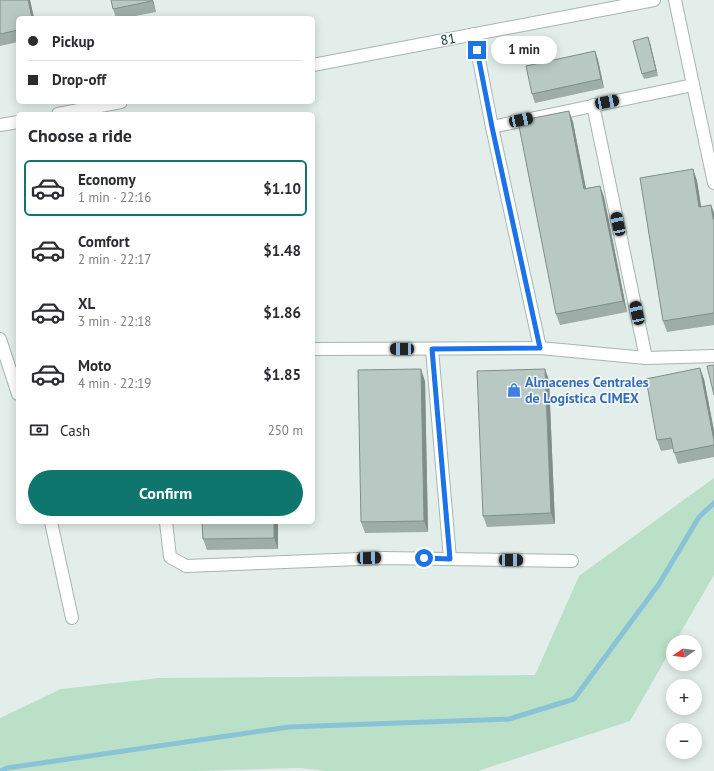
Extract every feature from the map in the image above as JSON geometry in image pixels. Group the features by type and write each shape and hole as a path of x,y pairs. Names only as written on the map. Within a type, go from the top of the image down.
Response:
{"street":[{"name":"81","path":"315,65 654,0"},
{"path":"675,0 714,183"},
{"path":"474,34 492,127 540,348"},
{"path":"492,127 693,84"},
{"path":"68,112 110,104"},
{"path":"593,105 646,358"},
{"path":"0,125 16,122"},
{"path":"0,339 16,388"},
{"path":"315,350 540,348 646,358 714,356"},
{"path":"432,349 450,559"},
{"path":"51,524 72,618"},
{"path":"166,524 170,557 186,566 384,558 572,561"}],"green space":[{"path":"714,478 714,575 679,635 666,635 666,658 630,721 478,771 326,771 299,768 197,771 0,771 0,718 61,689 159,678 535,675 579,576"}],"building":[{"path":"0,0 28,0 32,16 16,16 16,30 0,34"},
{"path":"111,0 152,0 152,1 113,9"},
{"path":"648,37 656,70 642,74 633,41"},
{"path":"595,51 601,79 532,94 526,66"},
{"path":"569,111 584,189 600,186 623,301 556,314 518,121"},
{"path":"693,169 699,207 711,205 714,219 714,313 663,321 640,178"},
{"path":"714,365 714,395 707,366"},
{"path":"700,368 714,445 674,453 671,438 657,440 646,379"},
{"path":"421,369 424,521 361,522 358,370"},
{"path":"545,369 551,513 483,516 477,371"},
{"path":"202,524 274,524 274,538 203,539"}],"waterway":[{"path":"1,771 7,768 289,727 509,719 574,699 659,584 699,517 714,503"}],"place":[{"name":"Almacenes Centrales de Logística CIMEX","path":"514,390"}],"route":[{"path":"424,558 450,559 432,349 540,348 492,127 477,50"}]}
